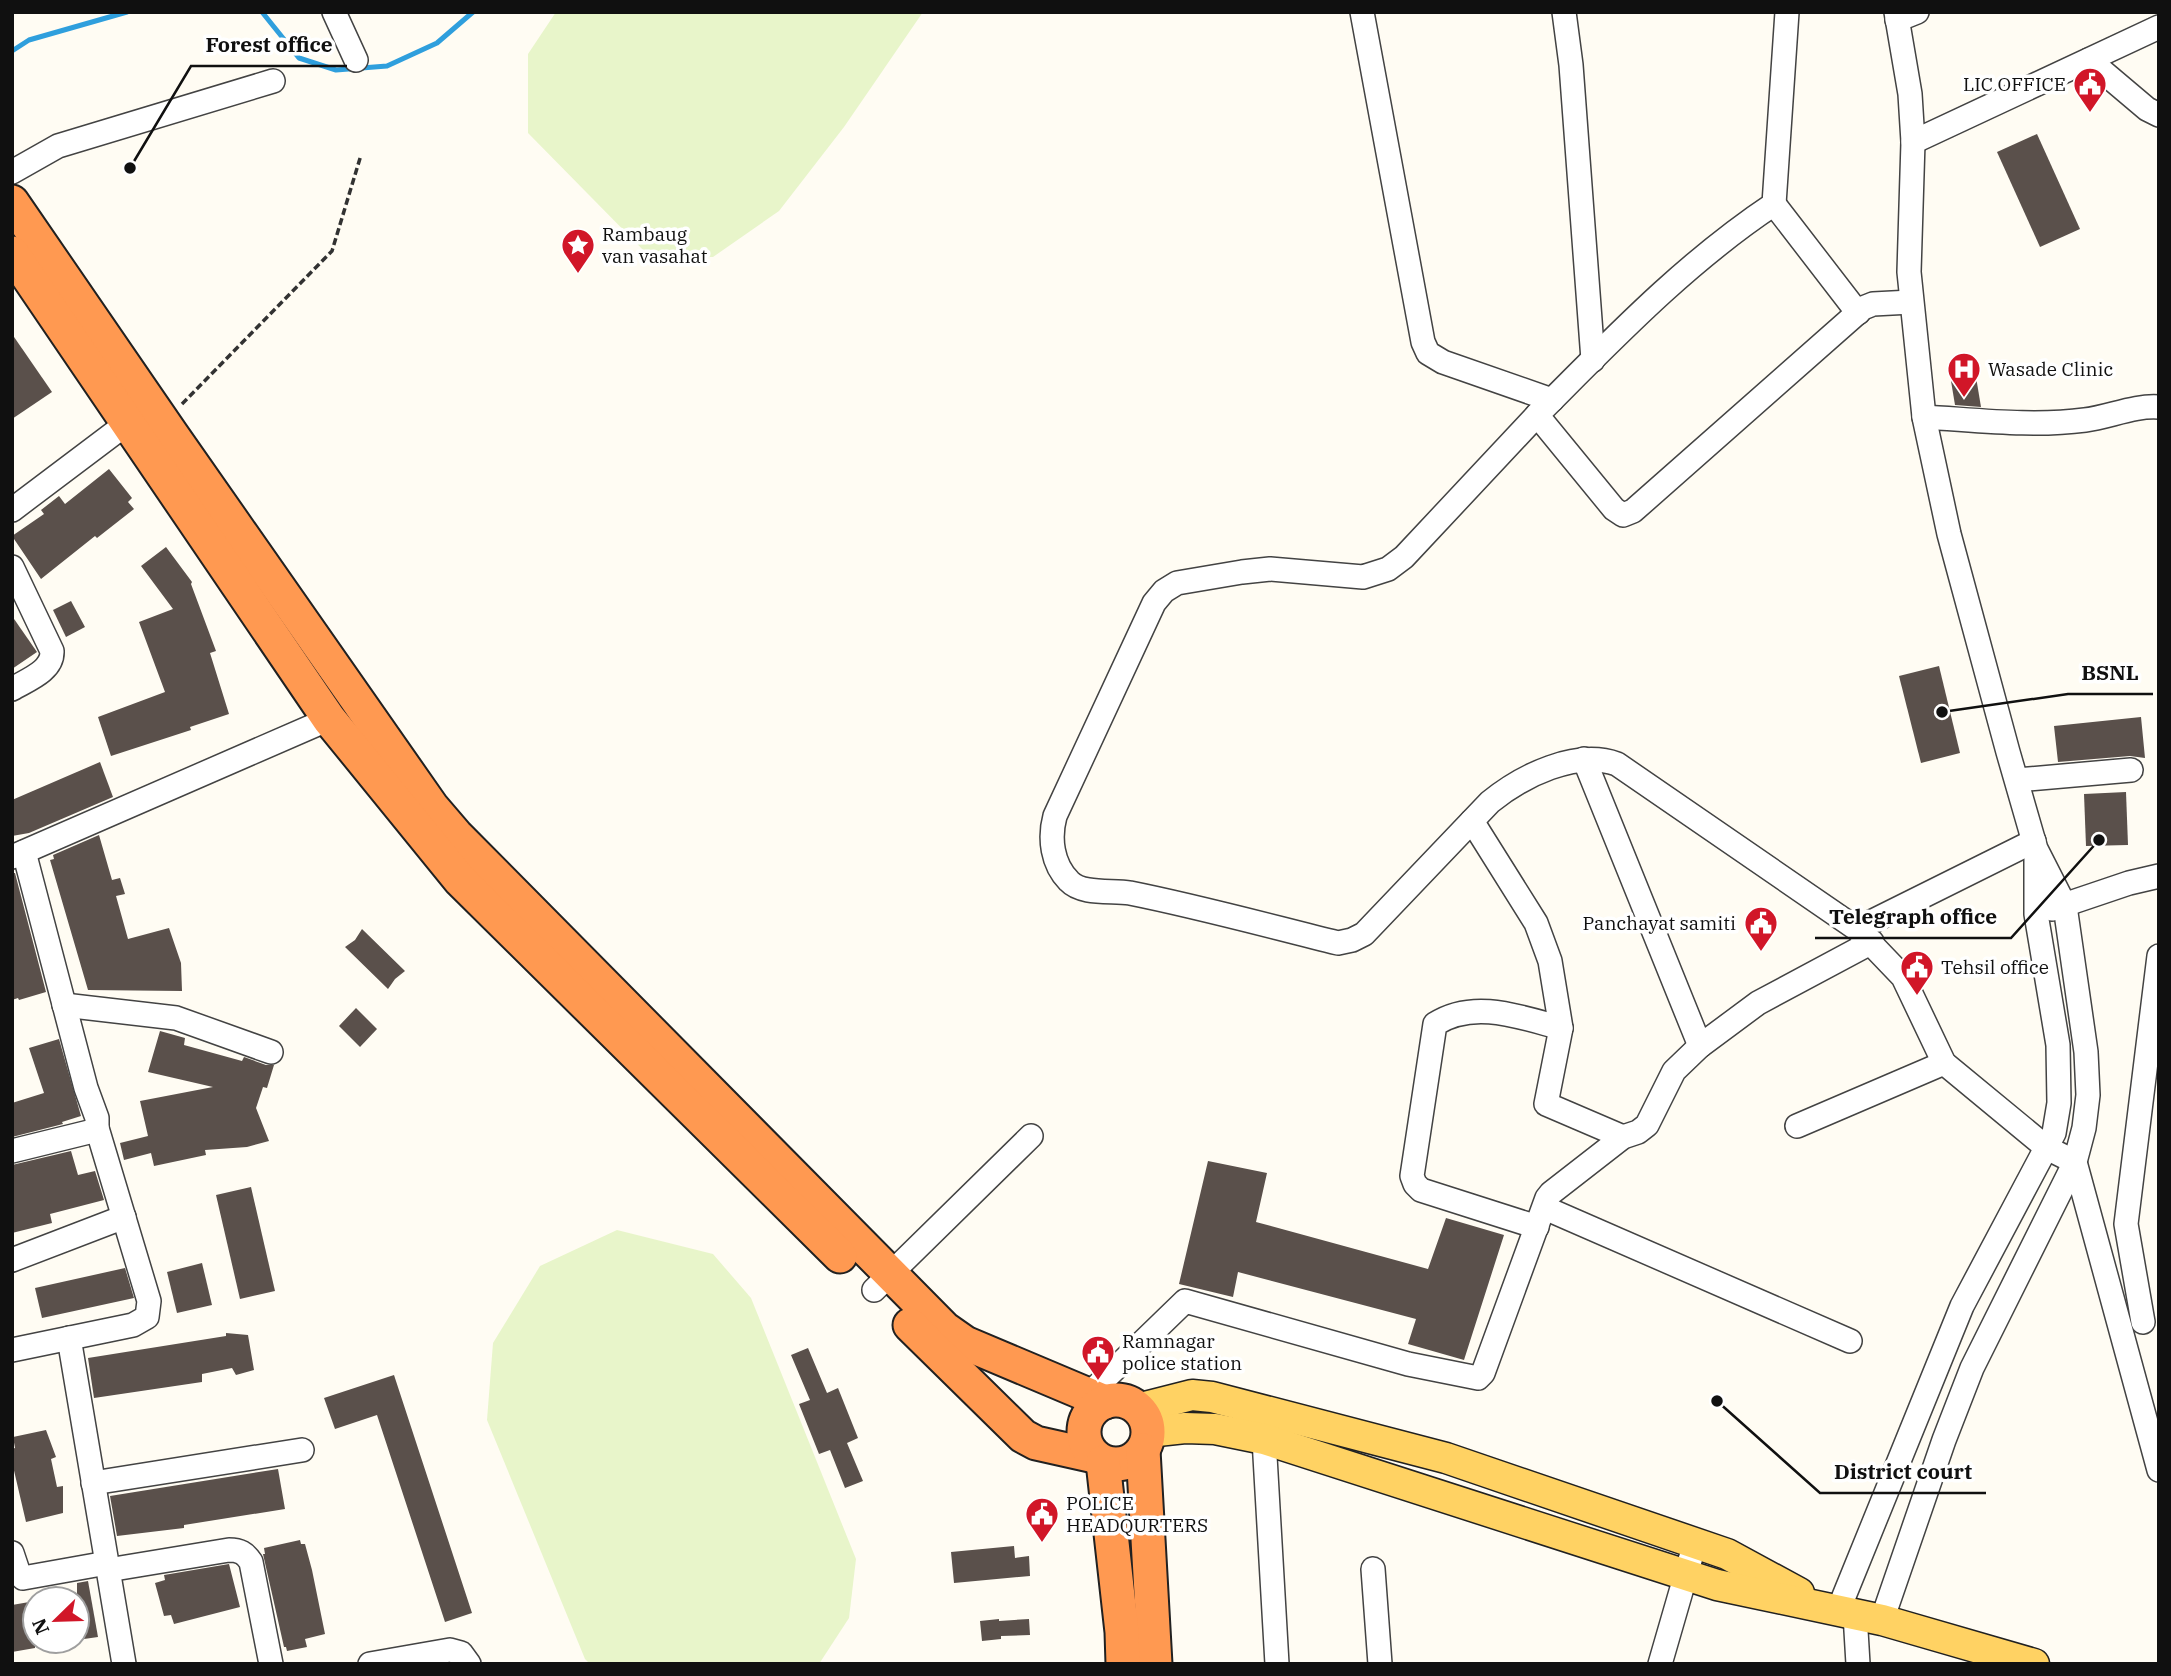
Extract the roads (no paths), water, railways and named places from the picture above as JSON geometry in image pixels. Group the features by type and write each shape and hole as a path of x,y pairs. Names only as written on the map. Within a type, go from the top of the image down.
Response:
{"highway":[{"path":"12,202 147,417 330,719 460,880 882,1282 954,1337 1124,1418"},
{"path":"17,269 147,417 444,821 882,1282 1023,1436 1036,1443 1116,1465 1127,1462 1124,1418"},
{"path":"1123,1664 1122,1632 1099,1459 1085,1441 1083,1430 1092,1410 1124,1418"},
{"path":"1124,1418 1155,1664"}],"main road":[{"path":"1124,1418 1192,1395 1212,1397 1446,1458 1727,1554 1850,1613"},
{"path":"1124,1418 1185,1428 1215,1429 1264,1439 1717,1585 1850,1613 2034,1664"}],"street":[{"path":"334,12 356,60"},
{"path":"1362,12 1421,329 1428,353 1544,407 1614,509 1623,515 1633,511 1858,313 1873,304 1911,302"},
{"path":"1564,12 1571,65 1593,360"},
{"path":"1787,12 1774,204 1858,313"},
{"path":"1850,1613 1944,1440 1972,1368 2075,1162 2084,1128 2088,1095 2086,1052 2065,906 2035,845 1949,534 1924,417 1909,272 1913,142 1903,15"},
{"path":"1913,142 2159,27"},
{"path":"2089,60 2147,109 2159,115"},
{"path":"12,172 58,146 274,81"},
{"path":"1774,204 1686,269 1544,407 1404,557 1388,569 1363,577 1295,570 1242,572 1177,583 1164,591 1154,603 1055,816 1051,837 1053,849 1062,872 1078,887 1129,893 1338,943 1364,934 1507,788 1527,777 1584,759 1602,759 1617,764 1865,935 1903,977 1944,1063 2047,1148 2075,1162 2154,1436 2159,1470"},
{"path":"1924,417 2041,423 2085,420 2142,407 2159,407"},
{"path":"12,510 147,417"},
{"path":"12,567 52,651 52,657 46,668 12,689"},
{"path":"12,1350 133,1325 147,1317 149,1301 18,855 330,719"},
{"path":"1584,759 1700,1046"},
{"path":"2017,780 2132,770"},
{"path":"1472,821 1535,923 1550,961 1561,1028 1546,1104 1623,1137"},
{"path":"1124,1418 1185,1301 1408,1364 1478,1378 1483,1373 1550,1193 1623,1137 1638,1132 1647,1125 1674,1071 1700,1046 1758,1003 1865,935 2035,845"},
{"path":"1858,1664 1850,1613 1962,1306 2054,1133 2059,1103 2058,1056 2054,1016 2036,914 2035,845"},
{"path":"2036,914 2129,883 2159,876"},
{"path":"2143,1322 2126,1224 2159,956"},
{"path":"64,1005 176,1018 271,1052"},
{"path":"1561,1028 1493,1011 1457,1014 1435,1024 1412,1177 1415,1184 1421,1190 1541,1217 1850,1341"},
{"path":"1797,1126 1944,1063"},
{"path":"12,1151 97,1128"},
{"path":"882,1282 1031,1136"},
{"path":"12,1260 124,1217"},
{"path":"69,1338 124,1664"},
{"path":"1264,1439 1277,1664"},
{"path":"93,1483 302,1450"},
{"path":"1660,1664 1695,1543"},
{"path":"12,1553 16,1569 23,1578 237,1550 246,1554 251,1562 271,1664"},
{"path":"1373,1569 1380,1664"},
{"path":"370,1664 450,1650 461,1653 469,1664"}],"waterway":[{"path":"12,51 29,40 127,12"},
{"path":"262,12 299,58 336,70 387,66 437,43 473,12"}],"place":[{"name":"LIC OFFICE","path":"2090,114"},
{"name":"Forest office","path":"130,168"},
{"name":"Rambaug van vasahat","path":"578,275"},
{"name":"Wasade Clinic","path":"1964,399"},
{"name":"BSNL","path":"1942,712"},
{"name":"Telegraph office","path":"2099,840"},
{"name":"Panchayat samiti","path":"1761,953"},
{"name":"Tehsil office","path":"1917,997"},
{"name":"Ramnagar police station","path":"1098,1382"},
{"name":"District court","path":"1717,1401"},
{"name":"POLICE HEADQURTERS","path":"1042,1544"}]}
